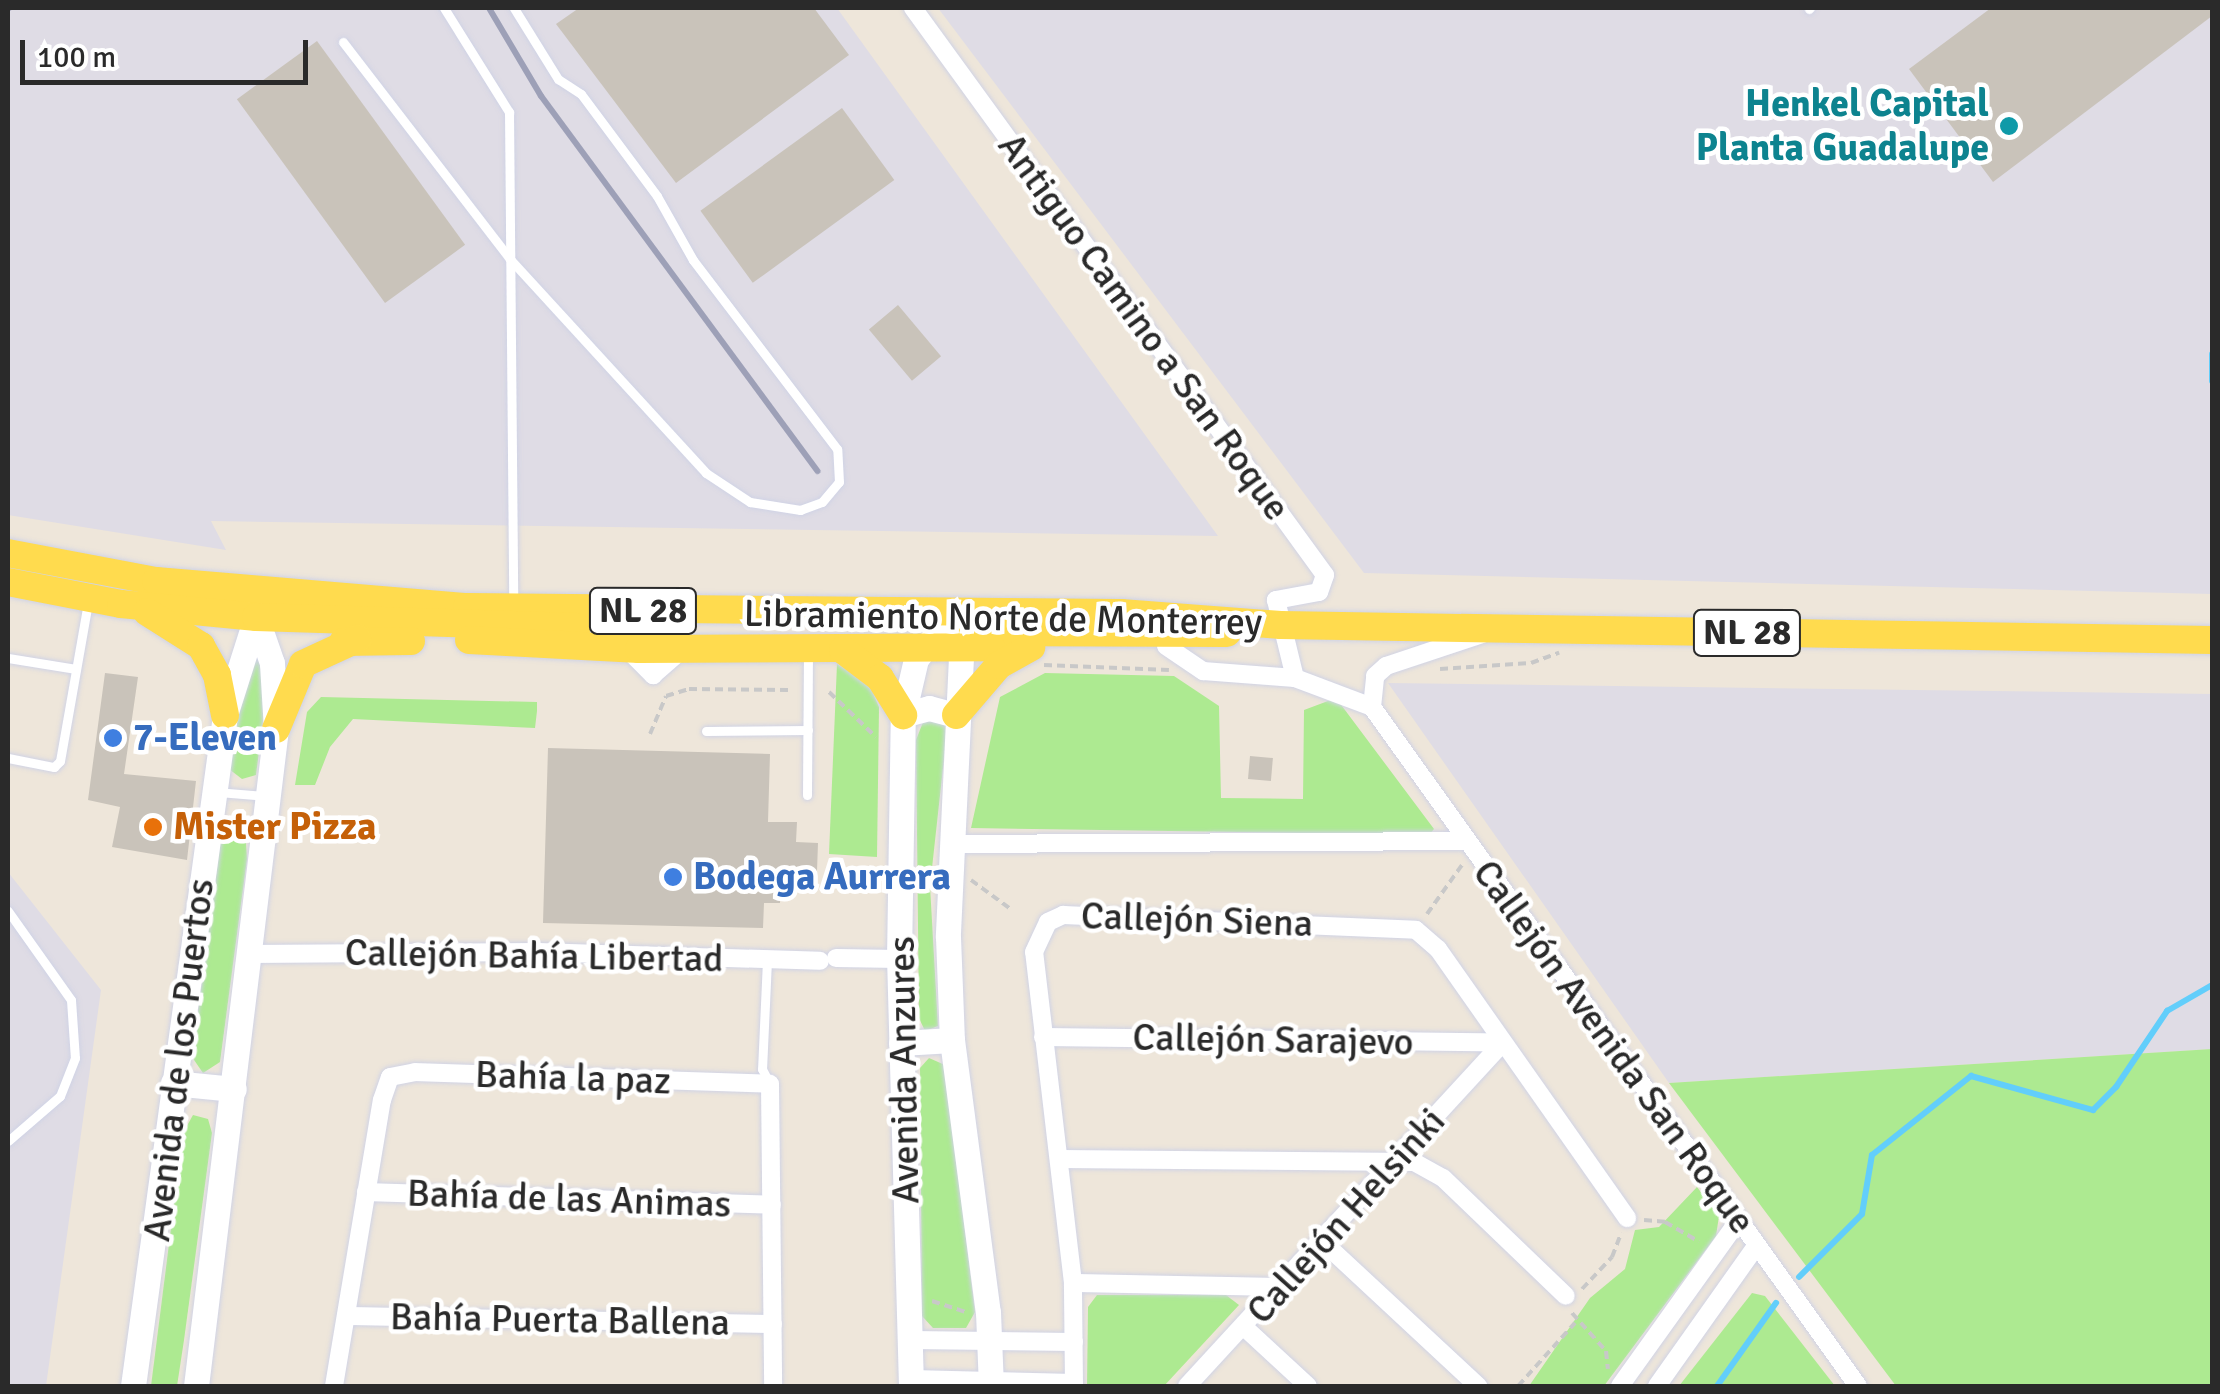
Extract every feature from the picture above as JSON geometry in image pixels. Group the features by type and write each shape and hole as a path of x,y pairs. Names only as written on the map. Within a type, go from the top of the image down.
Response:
{"main road":[{"name":"Libramiento Norte de Monterrey","path":"17,554 156,581 489,618 939,643 1275,629 2212,640"},
{"path":"17,554 78,578 224,602 256,617"},
{"path":"8,582 122,604 256,617 281,607 489,618 562,648"},
{"path":"122,604 162,619 201,646 217,675 225,716"},
{"name":"Libramiento Norte de Monterrey","path":"489,618 764,612 1121,614 1275,629"},
{"path":"764,612 904,620 939,643"},
{"path":"939,643 948,624 1102,622 1121,614"},
{"path":"276,729 303,664 343,642 489,618"},
{"path":"343,642 473,640 562,648 808,650 939,643 1166,646 1275,629"},
{"path":"956,715 999,665 1031,647"},
{"path":"843,650 880,678 902,714"}],"street":[{"name":"Antiguo Camino a San Roque","path":"913,8 1325,576 1319,592 1276,600 1275,629"},
{"name":"Avenida de los Puertos","path":"133,1386 225,716 256,617"},
{"name":"Avenida de los Puertos","path":"196,1386 276,729 272,663 256,617"},
{"path":"1275,629 1295,678"},
{"path":"1166,646 1204,671 1295,678 1372,708 1375,676 1386,666 1493,630"},
{"name":"Avenida Anzures","path":"911,1383 901,1044 902,714 939,643"},
{"name":"Avenida Anzures","path":"939,643 956,715 951,844 952,1040 992,1340 991,1384"},
{"path":"902,714 929,708 956,715"},
{"name":"Callejón Avenida San Roque","path":"1372,708 1858,1386"},
{"path":"951,844 1470,845"},
{"name":"Callejón Siena","path":"911,1383 1074,1385 1072,1282 1034,952 1038,935 1063,915 1416,930"},
{"path":"1416,930 1438,949 1626,1218"},
{"name":"Callejón Bahía Libertad","path":"248,954 538,952 900,960"},
{"name":"Callejón Sarajevo","path":"1043,1037 1502,1043"},
{"path":"901,1044 952,1040"},
{"name":"Callejón Helsinki","path":"1186,1386 1282,1287 1502,1043"},
{"name":"Bahía la paz","path":"334,1386 382,1100 396,1074 770,1084"},
{"path":"173,1084 234,1089"},
{"path":"770,1084 773,1386"},
{"path":"1060,1159 1400,1158 1443,1178 1566,1296"},
{"name":"Bahía de las Animas","path":"366,1192 772,1204"},
{"path":"1615,1383 1738,1221"},
{"path":"1323,1242 1478,1386"},
{"path":"1657,1386 1756,1246"},
{"path":"1072,1282 1282,1287"},
{"name":"Bahía Puerta Ballena","path":"346,1316 774,1324"},
{"path":"1244,1328 1308,1386"},
{"path":"911,1340 1074,1342"}],"lane":[{"path":"444,8 509,112 510,258 489,618"},
{"path":"343,42 510,258 733,495 800,510 822,502 839,482 837,449 693,260 657,196 592,108 558,79 514,8"},
{"path":"8,758 54,767 60,761 89,598"},
{"path":"807,795 808,650"},
{"path":"8,658 76,670"},
{"path":"706,732 808,730"},
{"path":"214,792 268,796"},
{"path":"8,911 71,1000 75,1058 60,1096 8,1141"},
{"path":"767,960 762,1069 770,1084"}],"path":[{"path":"650,734 666,696 689,689 788,690"},
{"path":"829,692 876,737"},
{"path":"1416,930 1470,845"},
{"path":"963,874 1012,910"},
{"path":"1615,1383 1606,1351 1575,1323 1566,1296 1592,1284 1612,1257 1626,1218 1665,1222 1716,1252"},
{"path":"922,1300 975,1312"},
{"path":"1518,1386 1575,1323"}],"shaded area":[{"path":"8,8 837,8 1218,536 211,521 226,550 8,515"},
{"path":"938,8 2212,8 2212,594 1364,573"},
{"path":"1388,683 2212,694 2212,1049 1669,1083"},
{"path":"8,872 101,990 46,1386 8,1386"}],"green space":[{"path":"259,658 269,674 256,775 242,779 229,769 243,666"},
{"path":"837,664 869,684 879,707 877,857 829,854"},
{"path":"1045,673 1174,676 1219,706 1221,798 1303,799 1304,710 1336,698 1434,829 1429,835 971,828 1000,697"},
{"path":"321,697 537,702 537,711 535,728 353,719 330,747 315,785 295,785 307,712"},
{"path":"925,717 945,722 947,732 930,886 938,1026 925,1031 919,1018 916,740"},
{"path":"230,821 245,826 247,859 220,1062 203,1073 192,1057 222,831"},
{"path":"2212,1049 2212,1386 1896,1386 1669,1083"},
{"path":"929,1058 945,1065 975,1312 966,1328 933,1328 922,1316 920,1068"},
{"path":"193,1115 208,1119 212,1133 177,1386 151,1386 183,1133"},
{"path":"1697,1187 1719,1216 1716,1236 1604,1386 1529,1386 1590,1298 1625,1269 1635,1230 1659,1227"},
{"path":"1752,1293 1765,1296 1835,1386 1679,1386"},
{"path":"1097,1295 1226,1295 1239,1305 1164,1386 1087,1386 1088,1307"}],"building":[{"path":"579,8 814,8 849,55 676,183 556,24"},
{"name":"Henkel Capital Planta Guadalupe","path":"1991,8 2212,8 2212,16 1993,182 1909,69"},
{"path":"317,41 465,245 385,303 237,99"},
{"path":"842,108 894,180 753,283 700,211"},
{"path":"898,305 941,356 912,381 869,329"},
{"path":"105,673 138,677 124,774 196,781 187,860 112,847 120,807 88,800"},
{"path":"548,748 770,754 768,822 797,822 796,842 818,843 817,871 781,870 780,903 764,903 763,928 543,923"},
{"path":"1250,756 1273,758 1271,781 1248,779"}],"waterway":[{"path":"2212,354 2212,381"},
{"path":"1799,1277 1862,1214 1872,1155 1971,1076 2093,1110 2116,1087 2167,1011 2212,985"},
{"path":"1717,1386 1776,1303"}],"railway":[{"path":"489,8 541,96 817,471"}],"place":[{"name":"Henkel Capital Planta Guadalupe","path":"2009,126"},
{"name":"7-Eleven","path":"113,738"},
{"name":"Mister Pizza","path":"153,827"},
{"name":"Bodega Aurrera","path":"673,877"}]}
